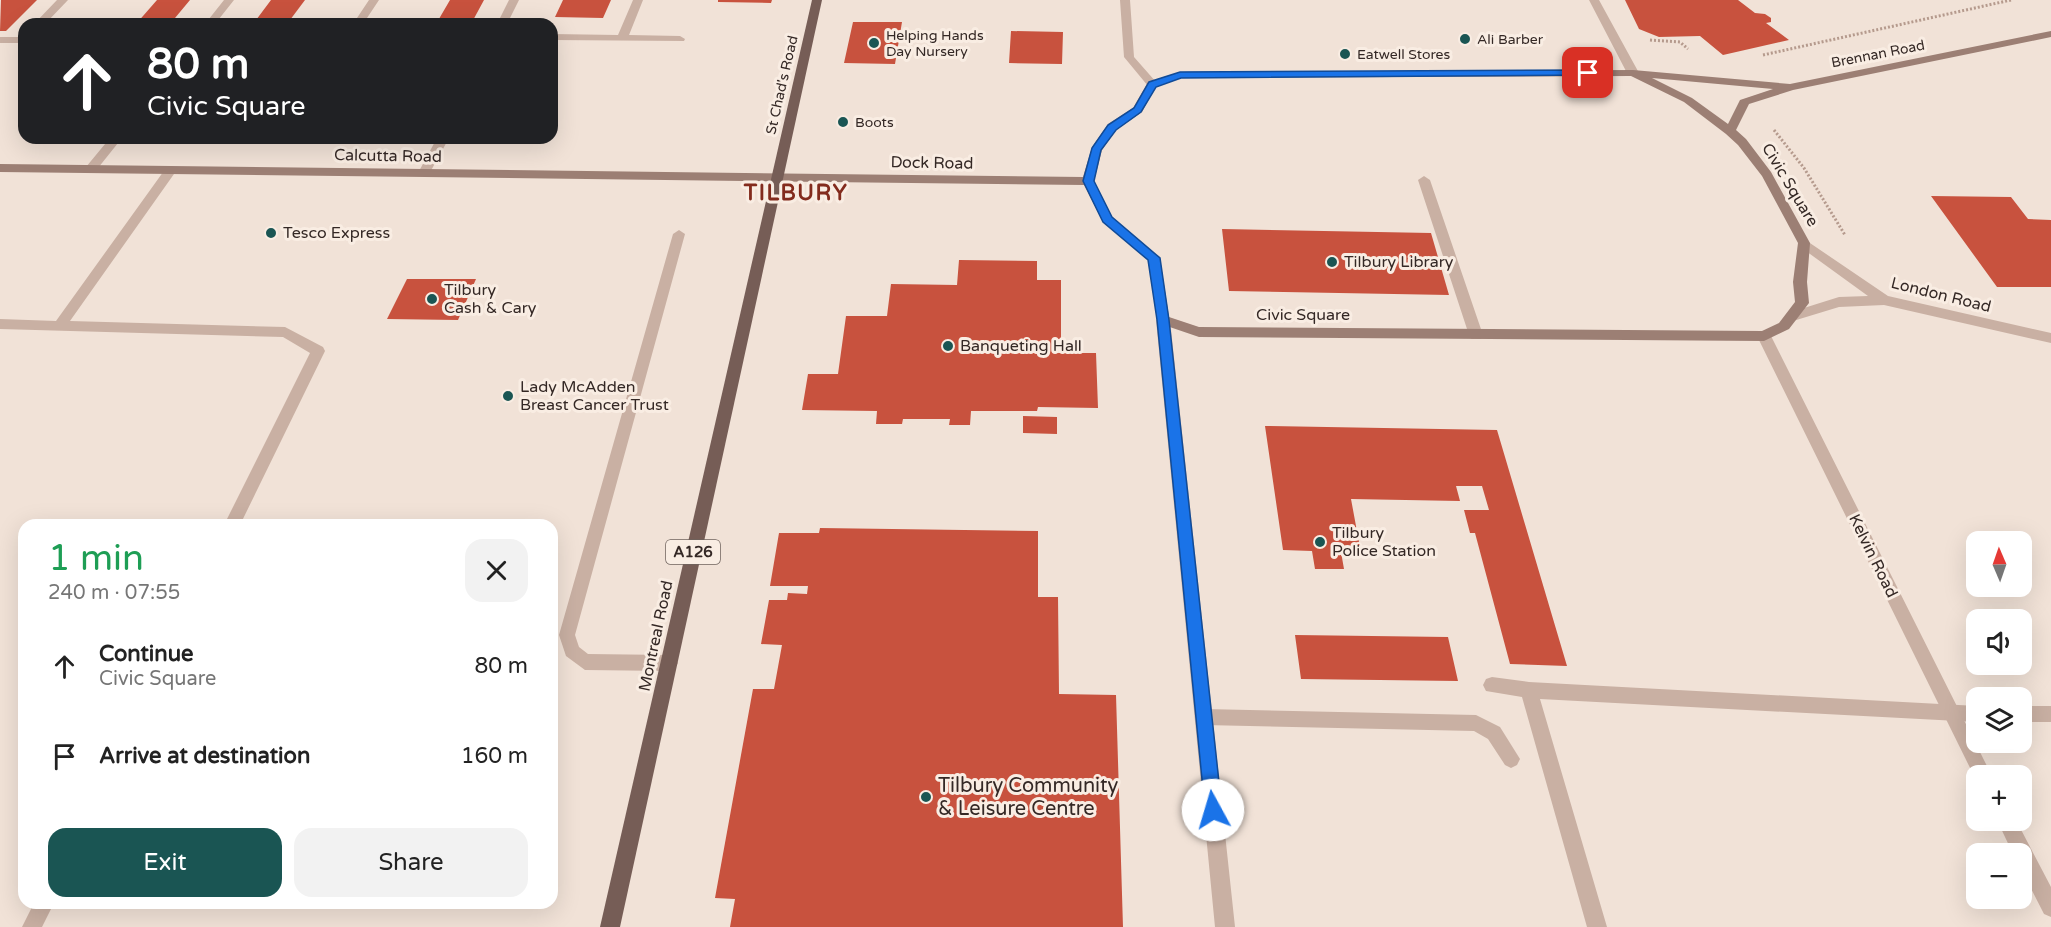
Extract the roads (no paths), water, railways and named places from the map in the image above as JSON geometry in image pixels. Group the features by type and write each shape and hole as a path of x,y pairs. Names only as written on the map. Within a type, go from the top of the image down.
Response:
{"main road":[{"name":"St Chad's Road","path":"776,177 817,0"},
{"name":"Montreal Road","path":"610,927 776,177"}],"street":[{"path":"45,18 63,0"},
{"path":"215,18 229,0"},
{"path":"362,18 374,0"},
{"path":"505,18 514,0"},
{"path":"622,38 638,0"},
{"path":"1125,0 1129,57 1152,84 1138,110 1112,127 1096,150 1088,181 1107,219 1154,258 1163,320 1225,927"},
{"path":"1594,0 1634,73 1790,87"},
{"name":"Brennan Road","path":"1730,130 1744,102 1790,87 2051,34"},
{"path":"558,37 680,39"},
{"path":"0,40 18,40"},
{"name":"Civic Square","path":"1152,84 1180,75 1634,73 1688,100 1730,130 1767,175 1804,243 1800,282 1802,303 1793,316"},
{"path":"90,170 111,144"},
{"path":"424,173 440,144"},
{"name":"Calcutta Road","path":"0,168 776,177"},
{"path":"59,326 170,171"},
{"name":"Dock Road","path":"776,177 1088,181"},
{"path":"1424,180 1476,334"},
{"path":"669,663 585,662 572,651 567,636 679,234"},
{"name":"London Road","path":"1804,243 1847,276 1884,300 2051,338"},
{"path":"1764,336 1784,326 1793,316 1839,302 1884,300"},
{"name":"Civic Square","path":"1163,320 1199,332 1764,336"},
{"path":"0,324 285,332 318,351 235,519"},
{"name":"Kelvin Road","path":"1764,336 1977,765"},
{"path":"1492,685 1529,690 1966,714"},
{"path":"1529,690 1597,927"},
{"path":"2032,714 2051,714"},
{"path":"1204,717 1476,723 1494,733 1511,759"},
{"path":"2012,831 2051,907"},
{"path":"32,927 41,909"}],"place":[{"name":"Ali Barber","path":"1465,39"},
{"name":"Helping Hands Day Nursery","path":"874,43"},
{"name":"Eatwell Stores","path":"1345,54"},
{"name":"Boots","path":"843,122"},
{"name":"Tesco Express","path":"271,233"},
{"name":"Tilbury Library","path":"1332,262"},
{"name":"Tilbury Cash & Cary","path":"432,299"},
{"name":"Banqueting Hall","path":"948,346"},
{"name":"Lady McAdden Breast Cancer Trust","path":"508,396"},
{"name":"Tilbury Police Station","path":"1320,542"},
{"name":"Tilbury Community & Leisure Centre","path":"926,797"}],"district":[{"name":"TILBURY","path":"796,193"}]}
